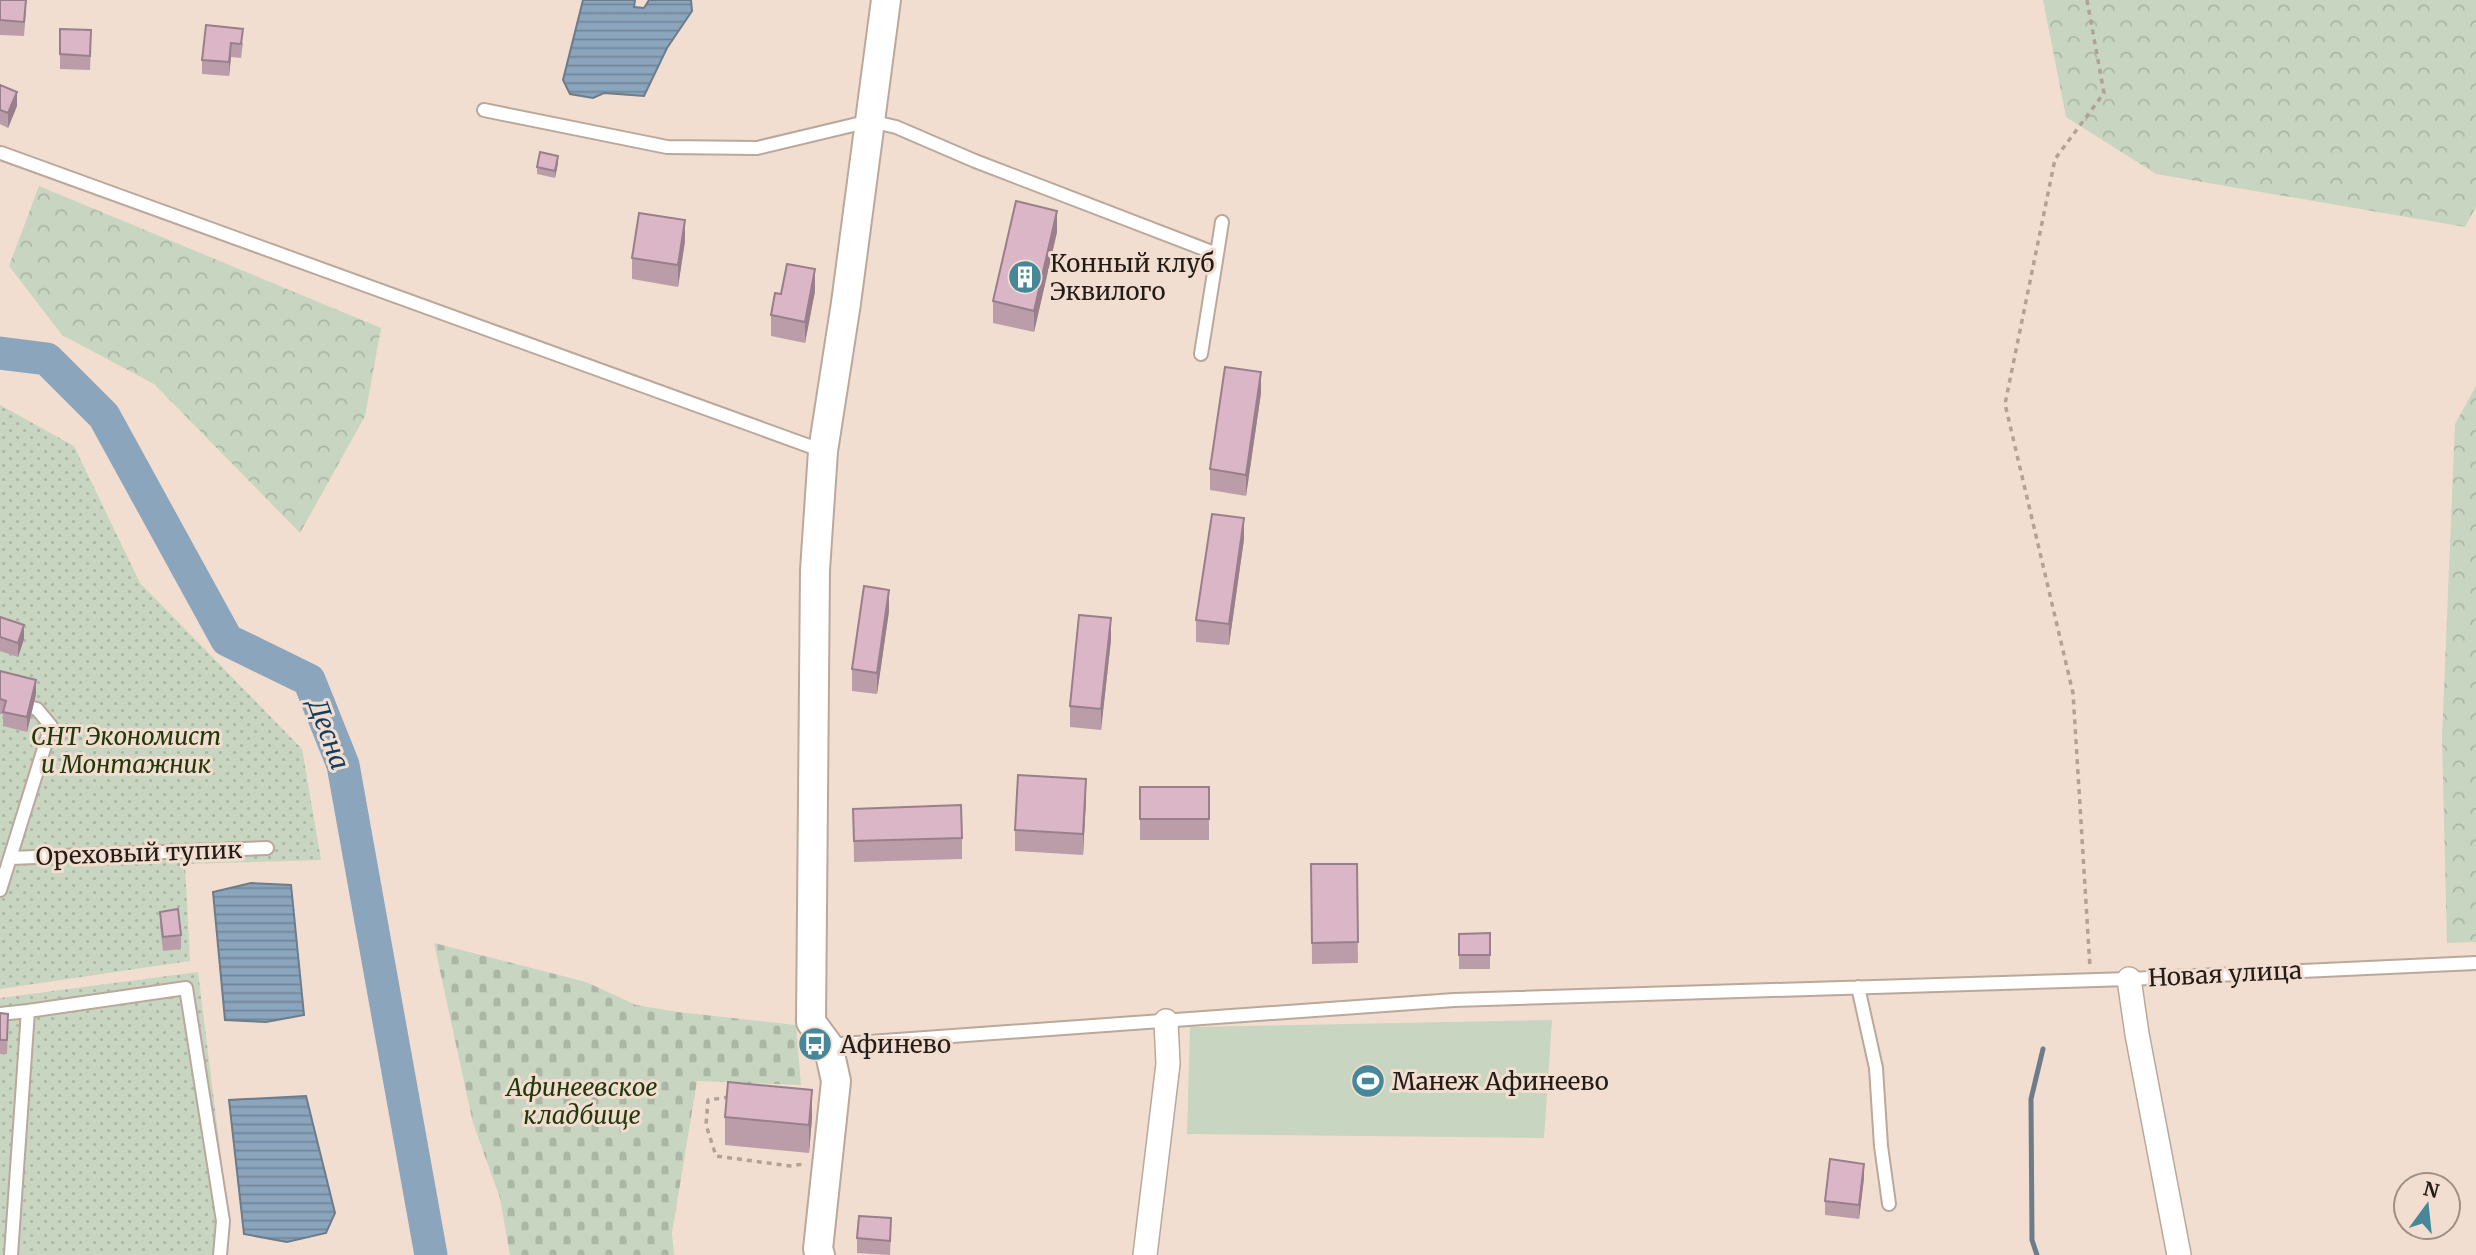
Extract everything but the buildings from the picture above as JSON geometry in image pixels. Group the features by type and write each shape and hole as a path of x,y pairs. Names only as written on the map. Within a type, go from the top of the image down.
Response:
{"street":[{"path":"820,1255 818,1249 836,1081 828,1045 811,1022 815,570 823,451 848,289 886,0"},
{"name":"Новая улица","path":"2129,979 2179,1255"},
{"path":"1145,1255 1168,1064 1166,1021"}],"lane":[{"path":"484,110 667,148 757,148 870,121 896,127 975,161 1217,254"},
{"path":"1,153 823,451"},
{"path":"1201,354 1222,222"},
{"path":"0,700 37,709 51,726 0,890"},
{"name":"Ореховый тупик","path":"10,858 267,848"},
{"name":"Новая улица","path":"2129,979 2476,962"},
{"path":"828,1045 1454,1000 2129,979"},
{"path":"1858,987 1876,1068 1881,1146 1889,1204"},
{"path":"0,1014 186,988 223,1221 220,1255"},
{"path":"11,1255 28,1011"}],"path":[{"path":"2087,0 2104,93 2055,159 2005,404 2073,693 2091,980"},
{"path":"740,1095 708,1100 705,1125 716,1156 790,1166 808,1163"}],"green space":[{"path":"2043,0 2476,0 2476,207 2465,227 2156,174 2066,117"},
{"path":"39,186 381,328 365,416 300,533 154,384 62,335 9,266"},
{"path":"2476,386 2476,942 2447,943 2442,737 2455,424"},
{"name":"СНТ Экономист и Монтажник","path":"0,405 74,446 140,583 302,749 321,860 185,864 190,961 0,989"},
{"name":"Афинеевское кладбище","path":"434,943 586,982 636,1005 796,1025 801,1085 697,1081 672,1233 674,1255 510,1255 500,1198 473,1123"},
{"path":"198,972 229,1221 228,1255 0,1255 0,998"},
{"name":"Манеж Афинеево","path":"1552,1020 1544,1138 1187,1134 1190,1027"}],"water":[{"path":"583,0 635,0 634,7 644,8 649,0 691,0 692,11 667,48 644,96 604,93 593,98 570,94 563,80"},
{"path":"251,883 291,885 304,1015 266,1022 225,1020 213,892"},
{"path":"306,1096 335,1213 326,1233 287,1242 244,1234 229,1100"}],"waterway":[{"name":"Десна","path":"0,353 47,359 104,416 227,640 309,680 343,765 431,1255"},
{"path":"2037,1255 2032,1240 2031,1099 2043,1049"}],"place":[{"name":"Конный клуб Эквилого","path":"1025,277"},
{"name":"Афинево","path":"815,1044"},
{"name":"Манеж Афинеево","path":"1368,1081"}]}
